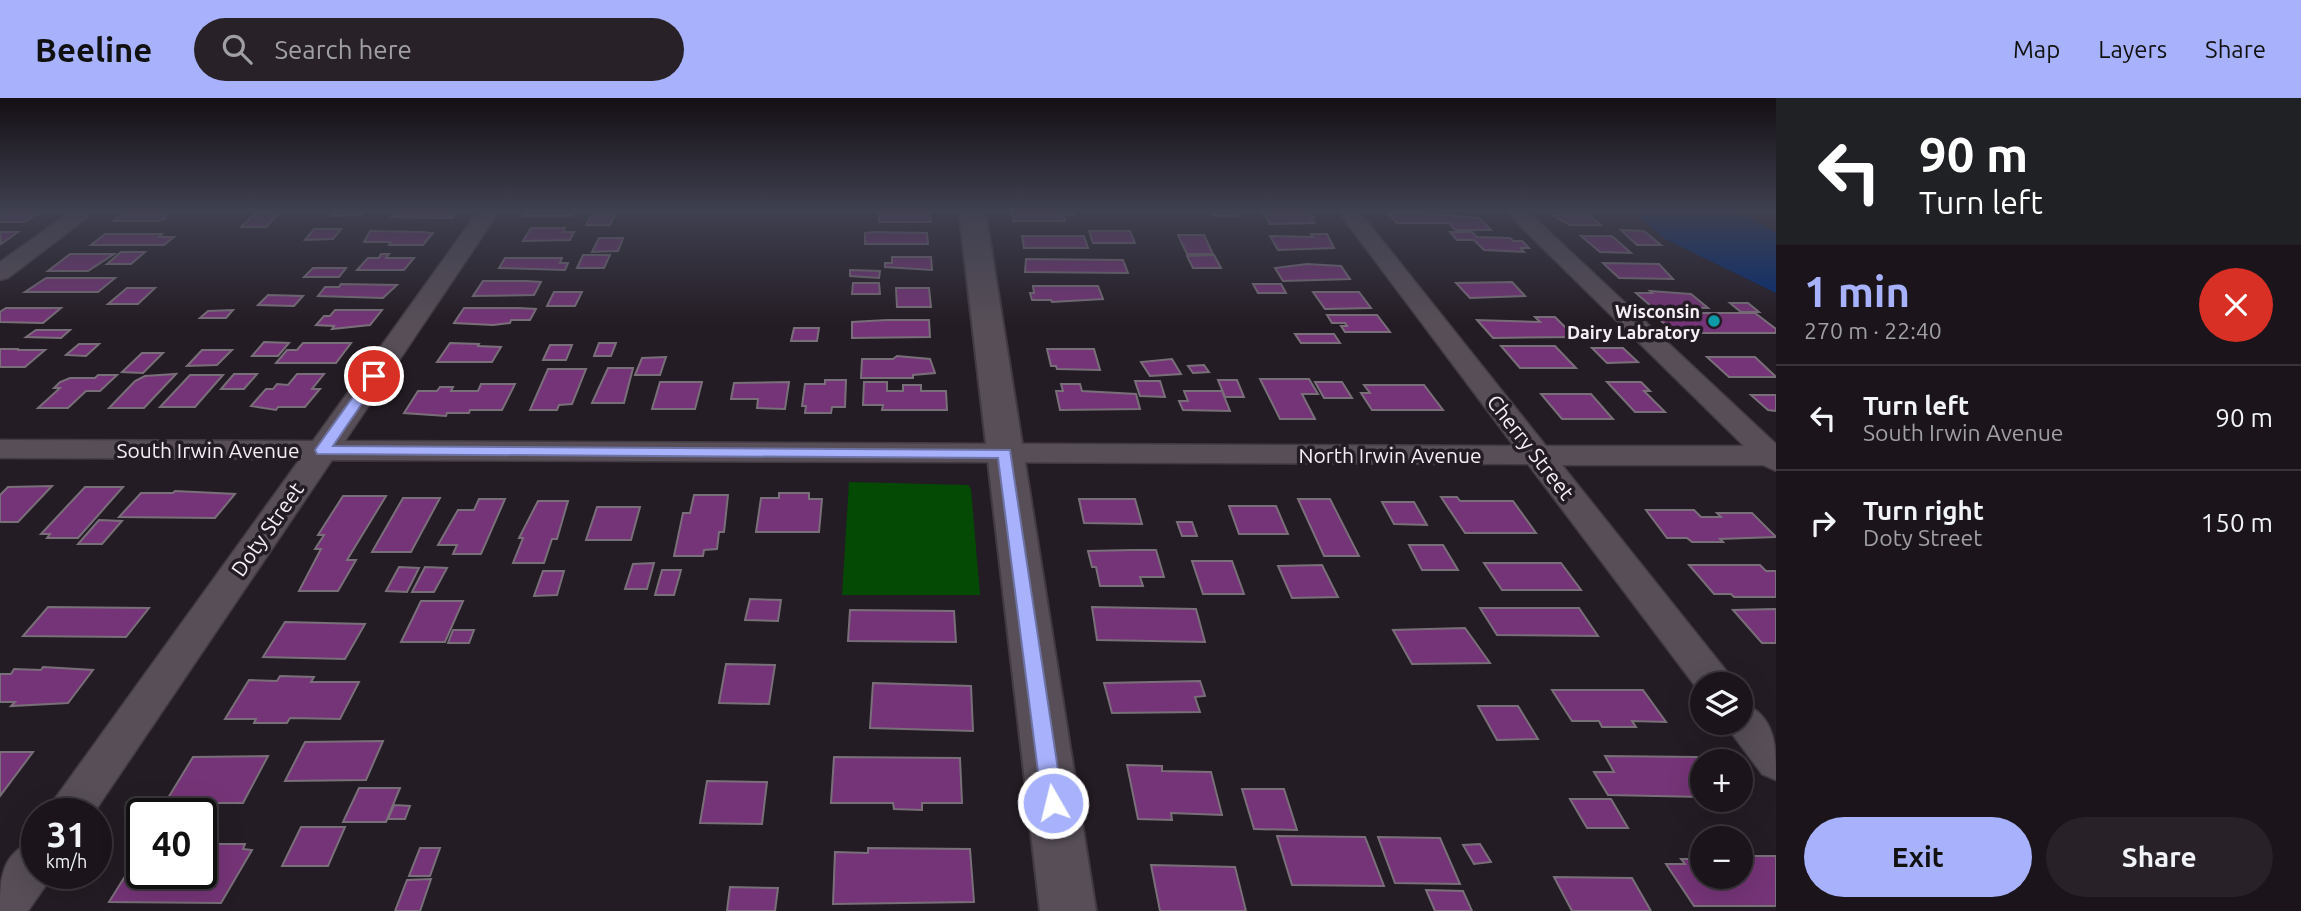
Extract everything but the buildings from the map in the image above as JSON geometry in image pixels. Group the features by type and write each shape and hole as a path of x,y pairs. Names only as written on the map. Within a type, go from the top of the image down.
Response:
{"street":[{"path":"0,273 35,248"},
{"name":"Doty Street","path":"80,798 463,248"},
{"path":"977,248 1068,911"},
{"name":"Cherry Street","path":"1376,248 1706,672"},
{"path":"1554,248 1774,458"},
{"name":"South Irwin Avenue","path":"0,449 1005,453"},
{"name":"North Irwin Avenue","path":"1005,453 1774,458"},
{"path":"1753,733 1776,762"},
{"path":"1,911 21,883"}],"green space":[{"path":"849,482 968,485 971,489 980,595 842,595"}],"water":[{"path":"1683,248 1776,248 1776,293"}],"place":[{"name":"Wisconsin Dairy Labratory","path":"1714,321"}],"route":[{"path":"374,376 322,450 1005,453 1053,803"}]}
